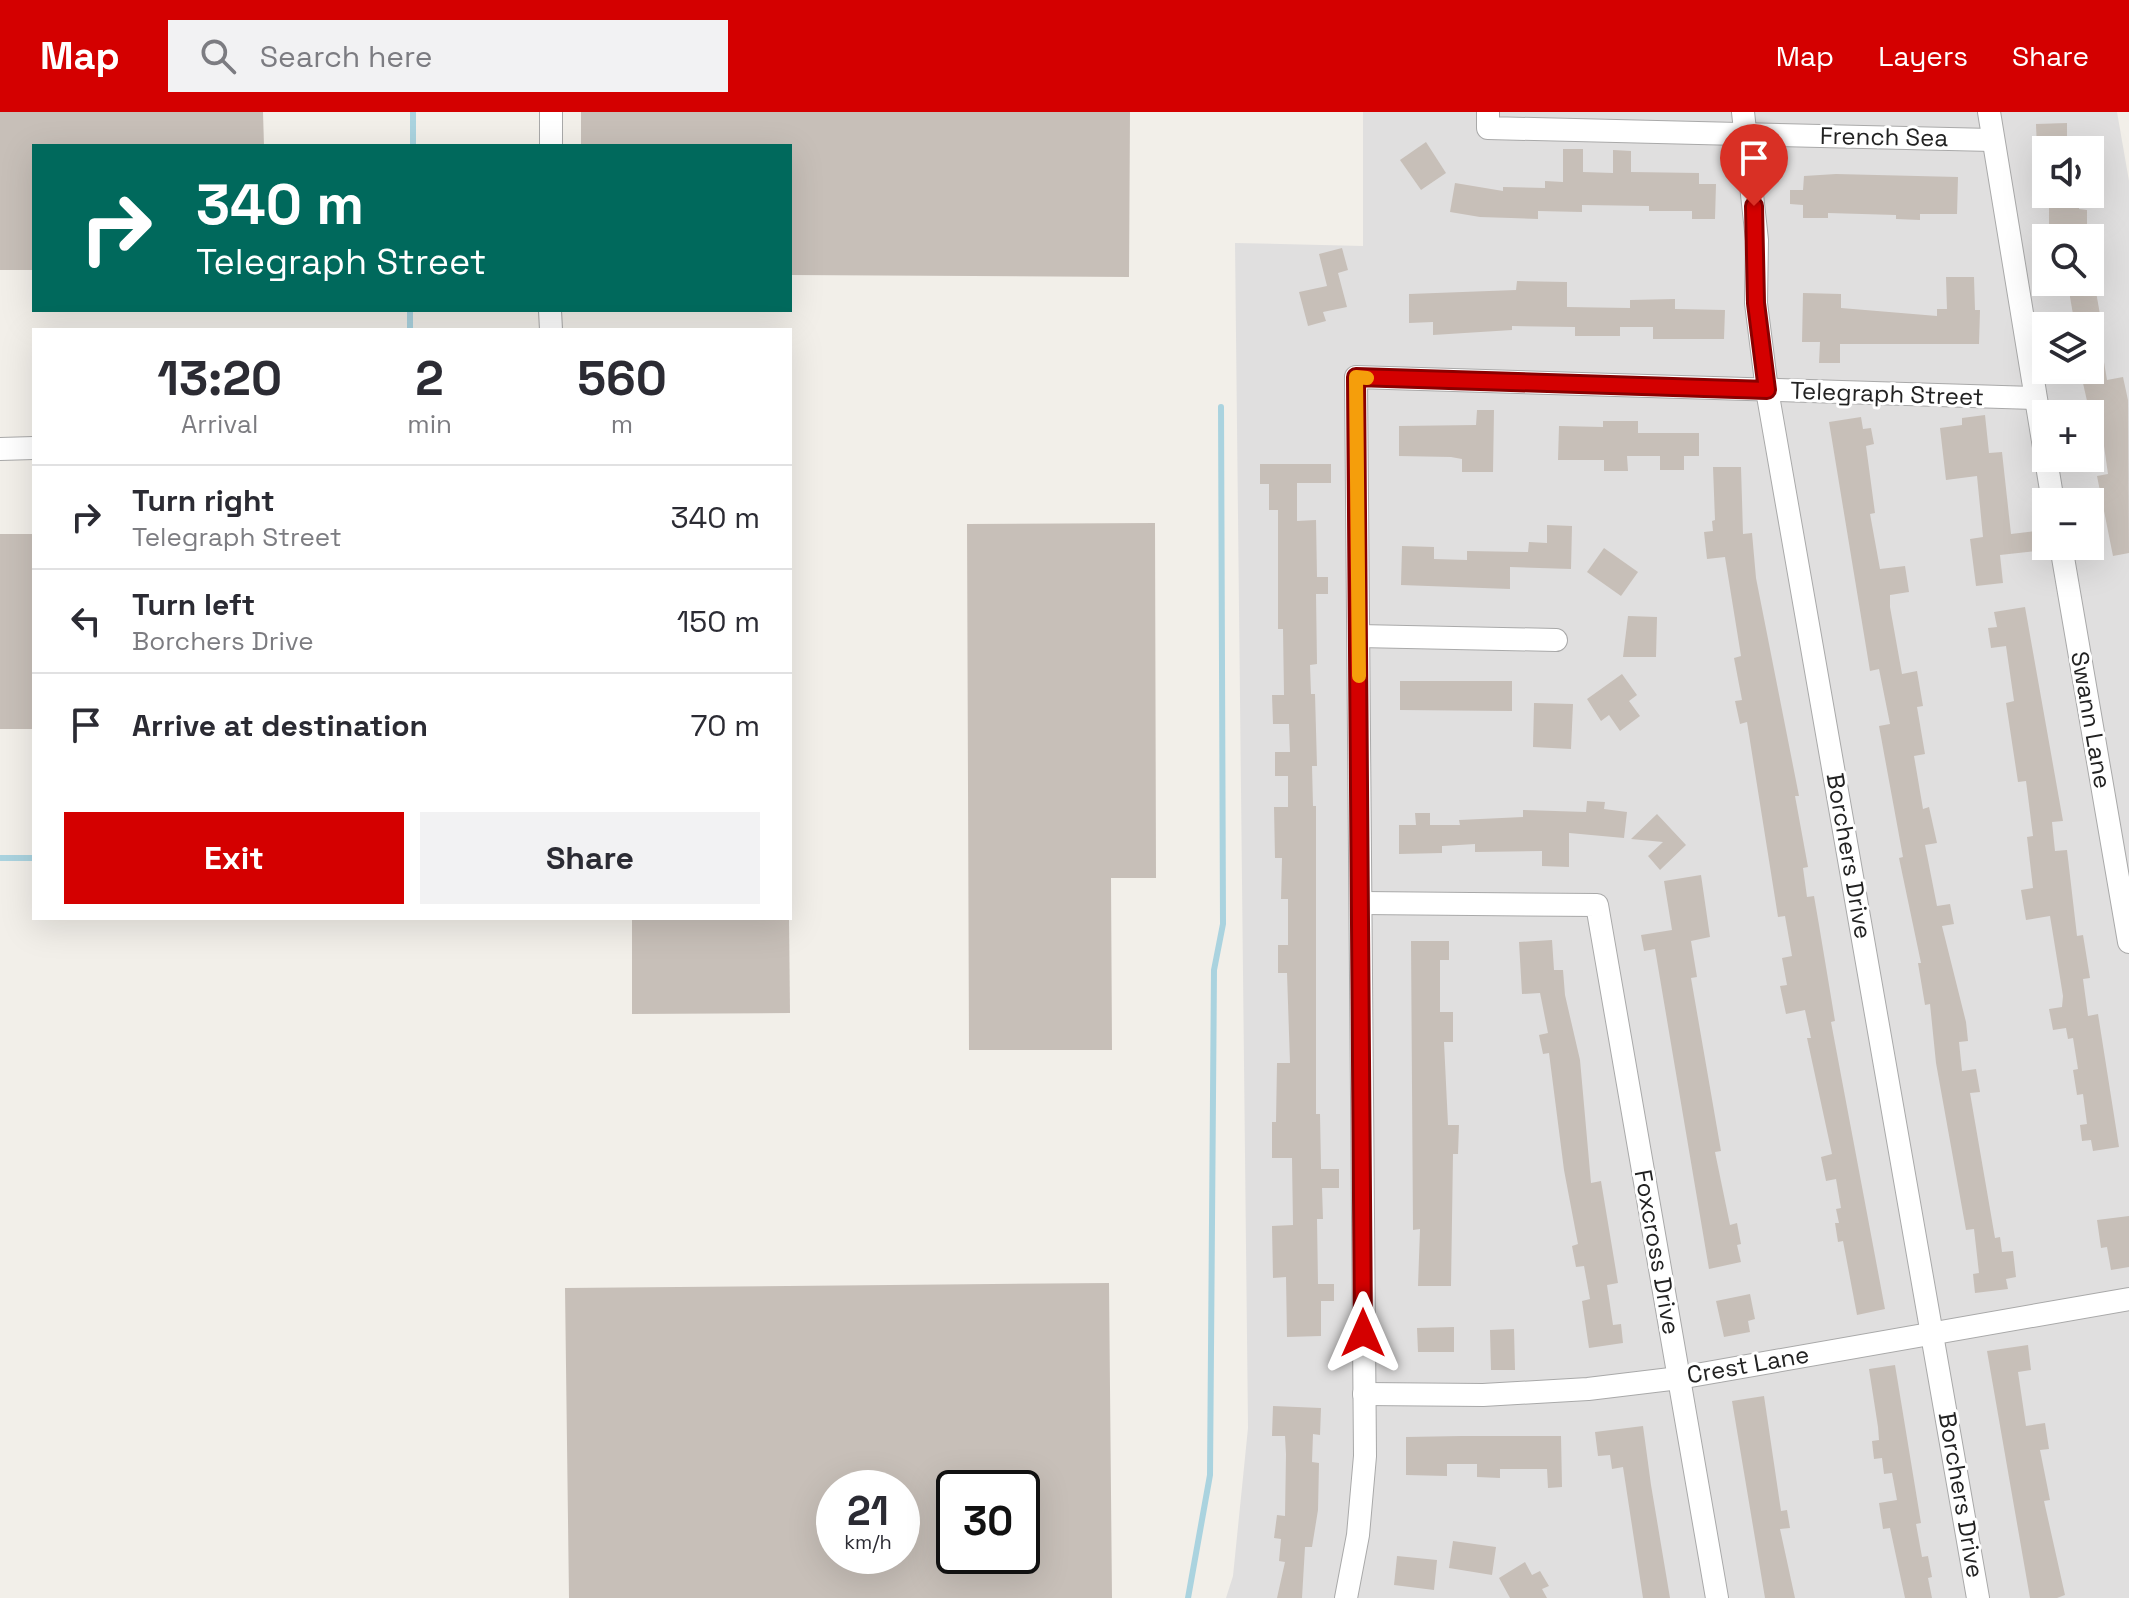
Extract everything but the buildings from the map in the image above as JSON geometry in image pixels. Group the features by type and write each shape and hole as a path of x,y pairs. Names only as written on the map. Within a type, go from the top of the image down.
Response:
{"street":[{"path":"551,112 551,144"},
{"path":"1989,112 2051,488"},
{"name":"French Sea","path":"1488,120 1743,123 1992,140"},
{"name":"Borchers Drive","path":"1743,123 1754,206 1756,303 1767,390 1978,1598"},
{"name":"Telegraph Street","path":"1359,636 1356,377 2035,398"},
{"path":"0,449 32,448"},
{"name":"Swann Lane","path":"2063,560 2129,942"},
{"path":"1346,1598 1361,1503 1364,1394 1359,636 1556,640"},
{"name":"Foxcross Drive","path":"1362,903 1597,905 1717,1598"},
{"name":"Crest Lane","path":"1364,1394 1483,1395 1588,1389 1679,1378 2129,1299"}],"shaded area":[{"path":"1363,112 2117,112 2129,181 2129,1598 1226,1598 1233,1576 1248,1428 1235,243 1363,246"}],"waterway":[{"path":"413,112 413,144"},
{"path":"410,312 410,328"},
{"path":"1188,1598 1210,1475 1214,970 1223,924 1221,407"},
{"path":"0,858 32,858"}],"slow traffic":[{"path":"1359,676 1356,377 1367,378"}],"route":[{"path":"1363,1333 1356,377 1767,390 1756,303 1754,206"}]}
